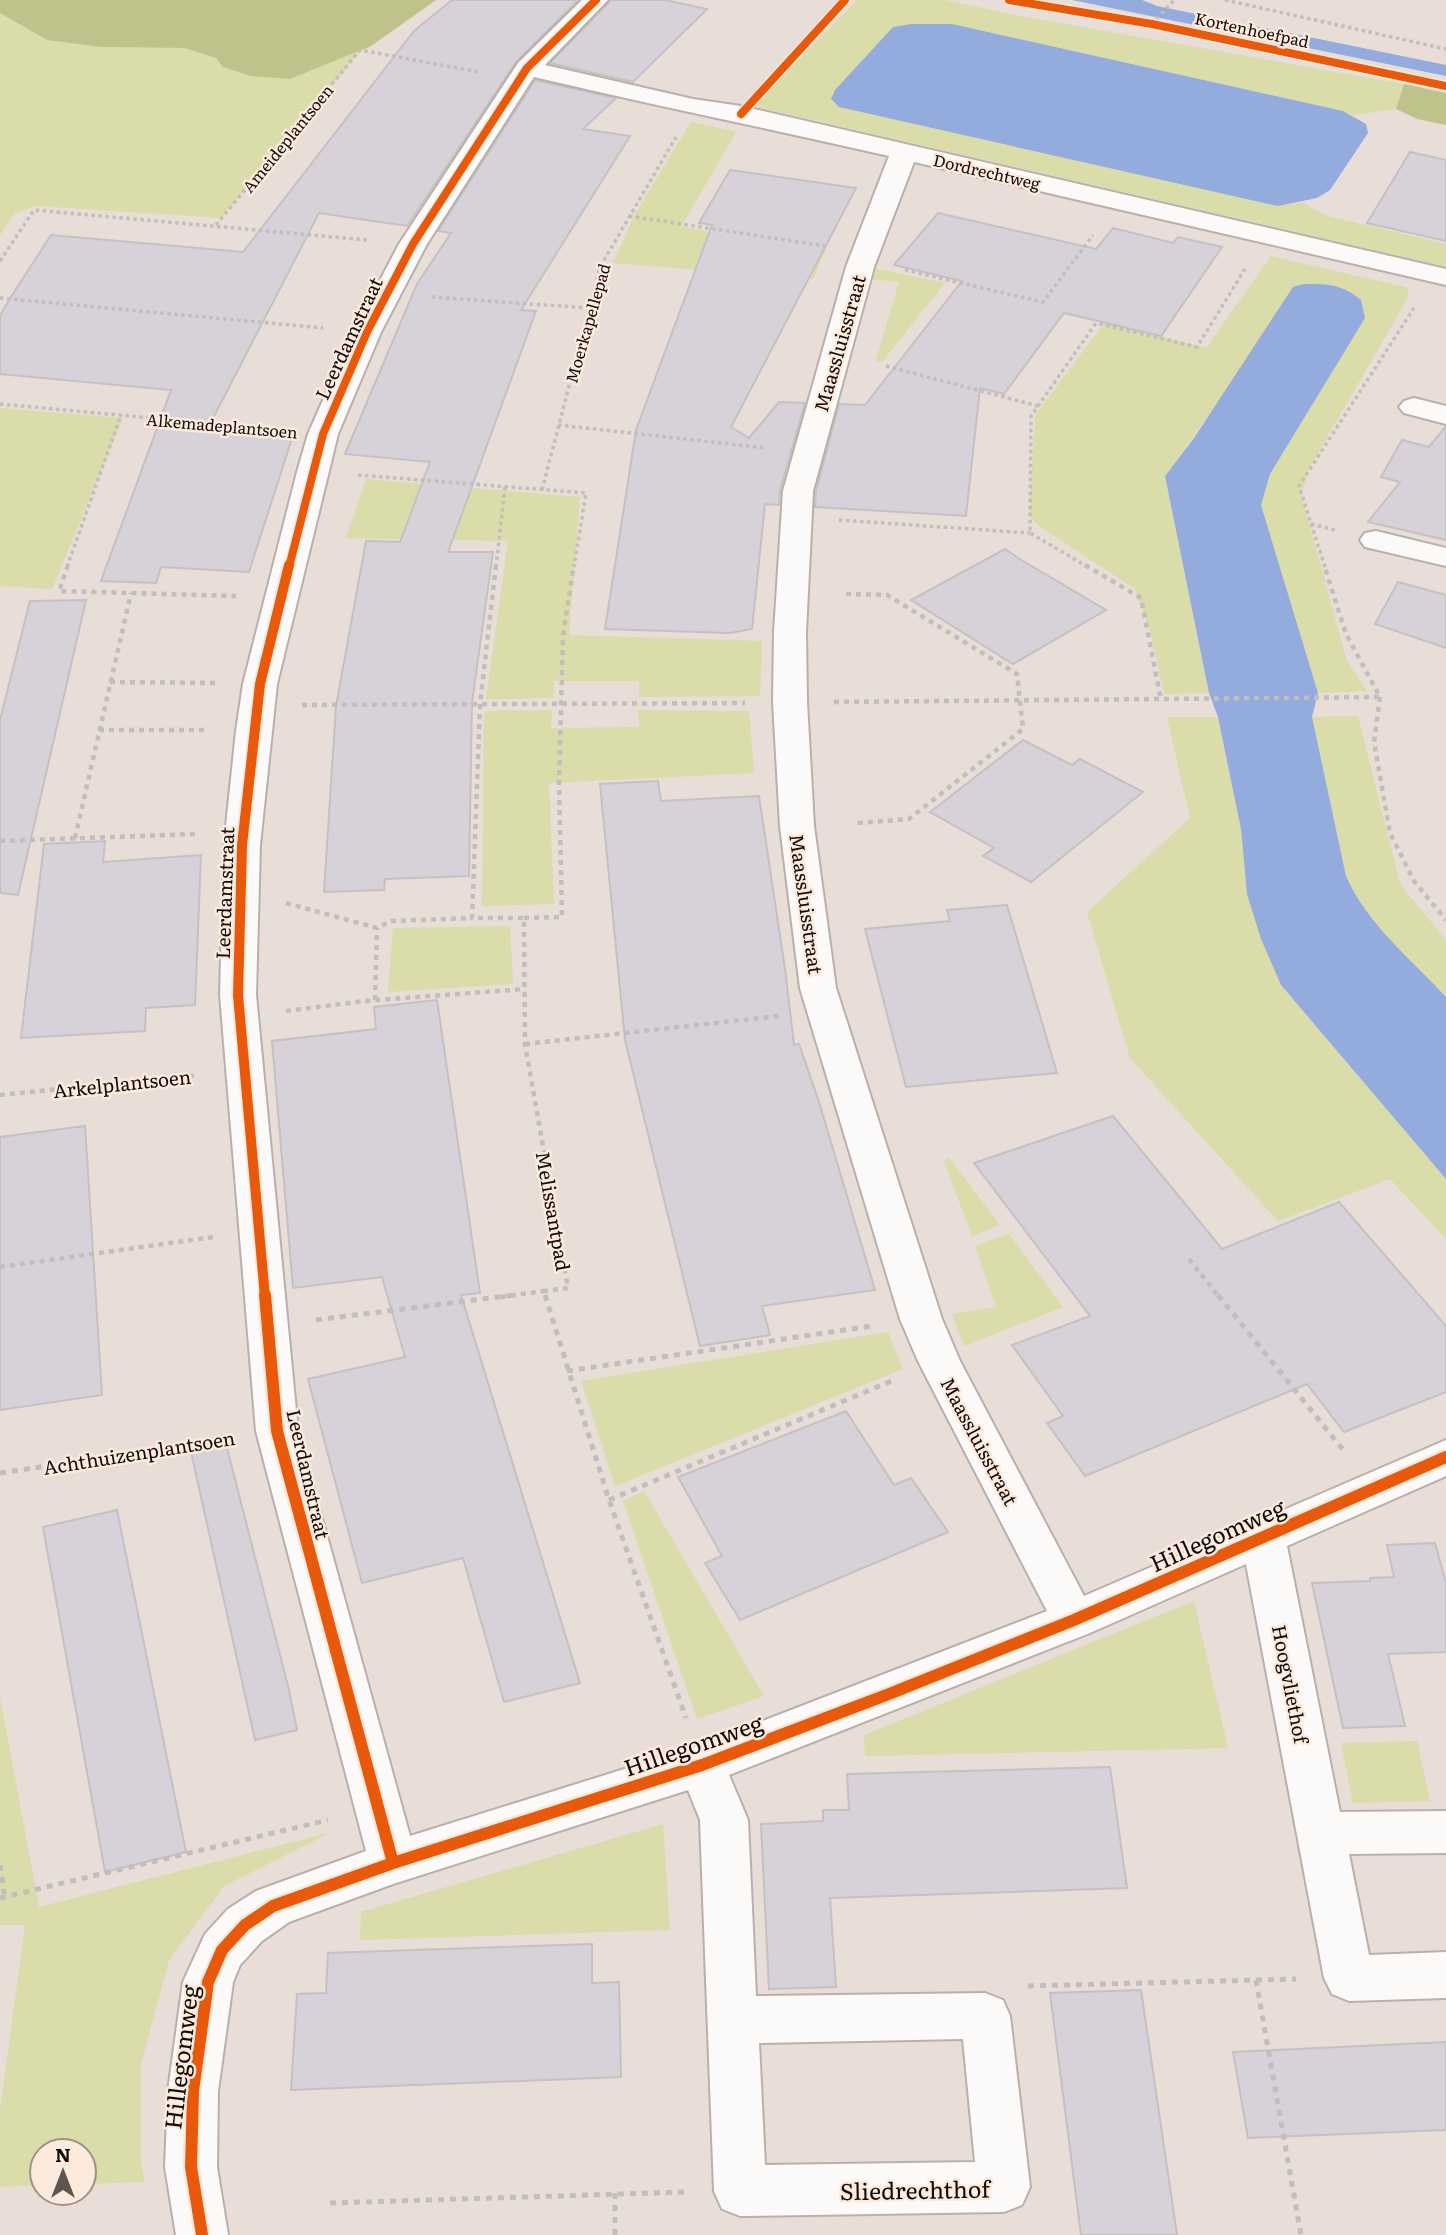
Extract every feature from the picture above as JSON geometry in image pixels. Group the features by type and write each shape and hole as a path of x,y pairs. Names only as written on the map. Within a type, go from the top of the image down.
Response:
{"street":[{"name":"Leerdamstraat","path":"393,1863 277,1431 240,1017 243,832 256,706 312,471 323,434 367,332 413,244 524,74 596,0"},
{"name":"Dordrechtweg","path":"524,74 904,152 1440,276"},
{"name":"Maassluisstraat","path":"904,152 864,257 798,491 790,632 790,702 796,827 818,988 921,1319 939,1361 1074,1620"},
{"path":"1414,408 1446,415"},
{"path":"1376,540 1446,557"},
{"name":"Hillegomweg","path":"202,2235 191,2167 193,2091 208,1982 222,1950 246,1925 273,1906 393,1863 702,1765 1074,1620 1446,1457"},
{"name":"Hoogvliethof","path":"1263,1536 1349,1978"},
{"path":"702,1765 723,1820 740,2191"},
{"path":"1320,1833 1446,1832"},
{"path":"1349,1978 1446,1975"},
{"path":"733,2020 985,2016"},
{"name":"Sliedrechthof","path":"740,2191 1004,2188 985,2016"}],"path":[{"path":"1225,0 1446,49"},
{"path":"1139,22 1158,23 1172,2"},
{"path":"0,261 34,210 413,244"},
{"path":"629,216 864,257 1043,302 1100,226"},
{"path":"1030,533 1031,416 1096,323 1197,348 1266,236"},
{"path":"1440,276 1299,486 1346,634 1380,697 1374,742 1390,833 1414,881 1446,920"},
{"path":"386,294 588,308"},
{"path":"0,298 367,332"},
{"path":"886,366 1038,406"},
{"path":"558,425 808,452"},
{"path":"241,890 377,928 391,921 562,917 563,635 586,494 312,471"},
{"path":"472,918 480,705 505,487"},
{"path":"796,518 1030,533 1141,598 1161,700"},
{"path":"75,838 131,593 280,597"},
{"path":"846,594 887,594 1017,674 1023,729 908,819 857,823"},
{"path":"110,682 256,706"},
{"path":"99,730 256,706 1020,702 1380,697"},
{"path":"0,841 243,832"},
{"path":"375,1000 377,928"},
{"path":"240,1017 375,1000 525,988"},
{"path":"525,1044 825,1010"},
{"path":"0,1266 259,1230"},
{"path":"1189,1259 1374,1488"},
{"path":"267,1326 544,1291"},
{"path":"567,1371 921,1319"},
{"path":"609,1500 939,1361"},
{"path":"0,1865 3,1899 377,1808"},
{"path":"985,2016 984,1988 1349,1978"},
{"path":"1256,1980 1301,2235"},
{"path":"330,2203 740,2191"},
{"path":"615,2193 615,2235"}],"green space":[{"path":"0,0 436,0 371,46 290,79 251,76 223,67 216,58 185,48 100,47 47,40 0,13"},
{"path":"857,0 945,0 1015,15 1404,84 1396,109 1353,115 952,24 911,24 1278,206 1302,202 1327,216 1446,244 1446,267 753,106"},
{"path":"0,13 47,40 100,47 185,48 290,79 371,46 358,54 221,218 37,206 15,213 0,235"},
{"path":"1404,84 1446,93 1446,125 1417,119 1396,109"},
{"path":"691,122 736,132 681,227 826,249 813,279 613,263 635,214"},
{"path":"1271,256 1409,288 1407,299 1310,467 1301,494 1347,661 1367,691 1318,693 1261,505 1270,474 1365,317 1229,387 1165,476 1209,693 1164,694 1150,630 1135,589 1039,526 1029,515 1035,415 1105,322 1206,348"},
{"path":"873,268 945,283 882,362 876,361 899,282 870,279"},
{"path":"0,408 123,418 52,589 0,586"},
{"path":"366,479 580,497 569,635 762,641 760,696 639,697 639,681 554,681 553,698 486,699 508,541 346,538"},
{"path":"552,710 551,728 639,727 638,710 749,711 754,773 549,783 554,904 482,906 484,711"},
{"path":"1358,716 1400,884 1446,940 1446,997 1378,925 1346,876 1312,717"},
{"path":"1167,717 1218,717 1241,829 1247,894 1281,985 1446,1179 1446,1239 1390,1179 1278,1221 1130,1058 1087,912 1190,818"},
{"path":"510,926 513,984 388,992 393,928"},
{"path":"949,1158 1000,1225 972,1236 944,1161"},
{"path":"1009,1234 1063,1307 964,1346 952,1314 996,1307 975,1246"},
{"path":"888,1332 903,1369 615,1486 581,1381"},
{"path":"644,1491 764,1696 697,1719 623,1501"},
{"path":"1194,1601 1228,1748 865,1756 864,1735"},
{"path":"0,1697 39,1907 332,1832 224,1886 169,1960 141,2064 141,2163 145,2182 98,2184 98,2137 28,2137 28,2186 0,2187 0,2110 25,1925 0,1925"},
{"path":"1417,1741 1430,1801 1353,1803 1341,1743"},
{"path":"663,1824 670,1930 360,1940 361,1912"}],"water":[{"path":"1072,0 1142,0 1157,6 1446,65 1446,76"},
{"path":"952,24 1343,111 1366,124 1368,133 1330,190 1317,198 1278,206 839,107 831,99 835,90 893,27"},
{"path":"1304,284 1327,285 1347,291 1361,300 1365,318 1270,474 1261,505 1318,693 1312,717 1346,876 1378,925 1446,997 1446,1179 1281,985 1261,939 1247,894 1241,829 1218,717 1209,693 1165,476 1194,438 1293,287"}],"building":[{"path":"452,0 578,0 516,62 407,226 319,213 209,426 293,435 249,572 161,567 156,583 101,581 171,390 0,374 0,316 9,300 51,235 243,252 414,31"},
{"path":"611,0 665,0 707,9 633,82 550,63"},
{"path":"535,80 616,98 583,129 630,136 521,310 536,311 448,552 493,552 472,702 469,876 385,879 384,890 324,892 336,706 366,541 400,542 430,462 345,454 417,284 451,233 438,231"},
{"path":"1410,152 1446,160 1446,241 1367,223"},
{"path":"730,170 856,188 731,427 749,438 779,402 805,403 780,490 779,505 765,504 752,629 730,633 605,629 636,430 712,225 699,223"},
{"path":"938,213 1096,249 1113,228 1173,243 1178,237 1222,247 1161,336 1064,313 1004,394 980,388 966,516 815,507 816,491 839,404 865,405 962,281 894,265"},
{"path":"1446,426 1446,540 1368,522 1400,482 1381,477 1402,440 1429,447"},
{"path":"1005,549 1106,610 1013,664 911,600"},
{"path":"1398,582 1446,595 1446,648 1375,624"},
{"path":"86,600 18,895 0,893 0,720 30,601"},
{"path":"1023,740 1072,765 1080,759 1143,792 1031,882 983,856 994,848 930,812"},
{"path":"658,781 661,801 759,796 794,1045 799,1044 819,1102 875,1290 762,1306 770,1335 700,1346 625,1040 600,784"},
{"path":"105,841 103,862 201,855 195,1005 146,1008 145,1031 21,1038 44,844"},
{"path":"1007,905 1057,1073 906,1087 865,929 950,921 947,910"},
{"path":"437,1000 480,1293 461,1295 580,1683 504,1702 463,1558 362,1583 308,1379 405,1357 382,1277 293,1288 272,1041 376,1029 374,1007"},
{"path":"1113,1116 1222,1249 1339,1202 1446,1326 1446,1392 1344,1432 1307,1384 1085,1476 1047,1423 1063,1416 1012,1345 1090,1316 974,1163"},
{"path":"85,1126 102,1395 0,1410 0,1137"},
{"path":"846,1411 894,1485 911,1478 948,1532 740,1620 705,1563 722,1556 678,1477"},
{"path":"226,1444 297,1730 255,1740 191,1452"},
{"path":"117,1510 186,1852 105,1872 43,1527"},
{"path":"1435,1543 1446,1583 1446,1652 1388,1654 1405,1726 1343,1728 1312,1583 1370,1581 1370,1578 1394,1577 1387,1545"},
{"path":"1110,1767 1127,1888 830,1898 836,1987 769,1989 761,1824 823,1821 823,1810 849,1810 847,1774"},
{"path":"592,1944 592,1983 619,1982 621,2077 291,2090 297,1994 326,1993 328,1953"},
{"path":"1141,1990 1177,2235 1081,2235 1050,1993"},
{"path":"1446,2042 1446,2130 1248,2138 1233,2052"}],"cycle path":[{"path":"393,1863 277,1431 238,995 242,845 253,731 260,684 312,472 323,434 367,332 413,244 527,68 596,0"},
{"path":"741,114 845,0"},
{"name":"Kortenhoefpad","path":"1009,0 1152,24 1446,86"},
{"path":"202,2235 191,2167 193,2091 208,1982 222,1950 245,1925 273,1906 393,1863 702,1765 889,1694 1074,1620 1446,1457"}]}
